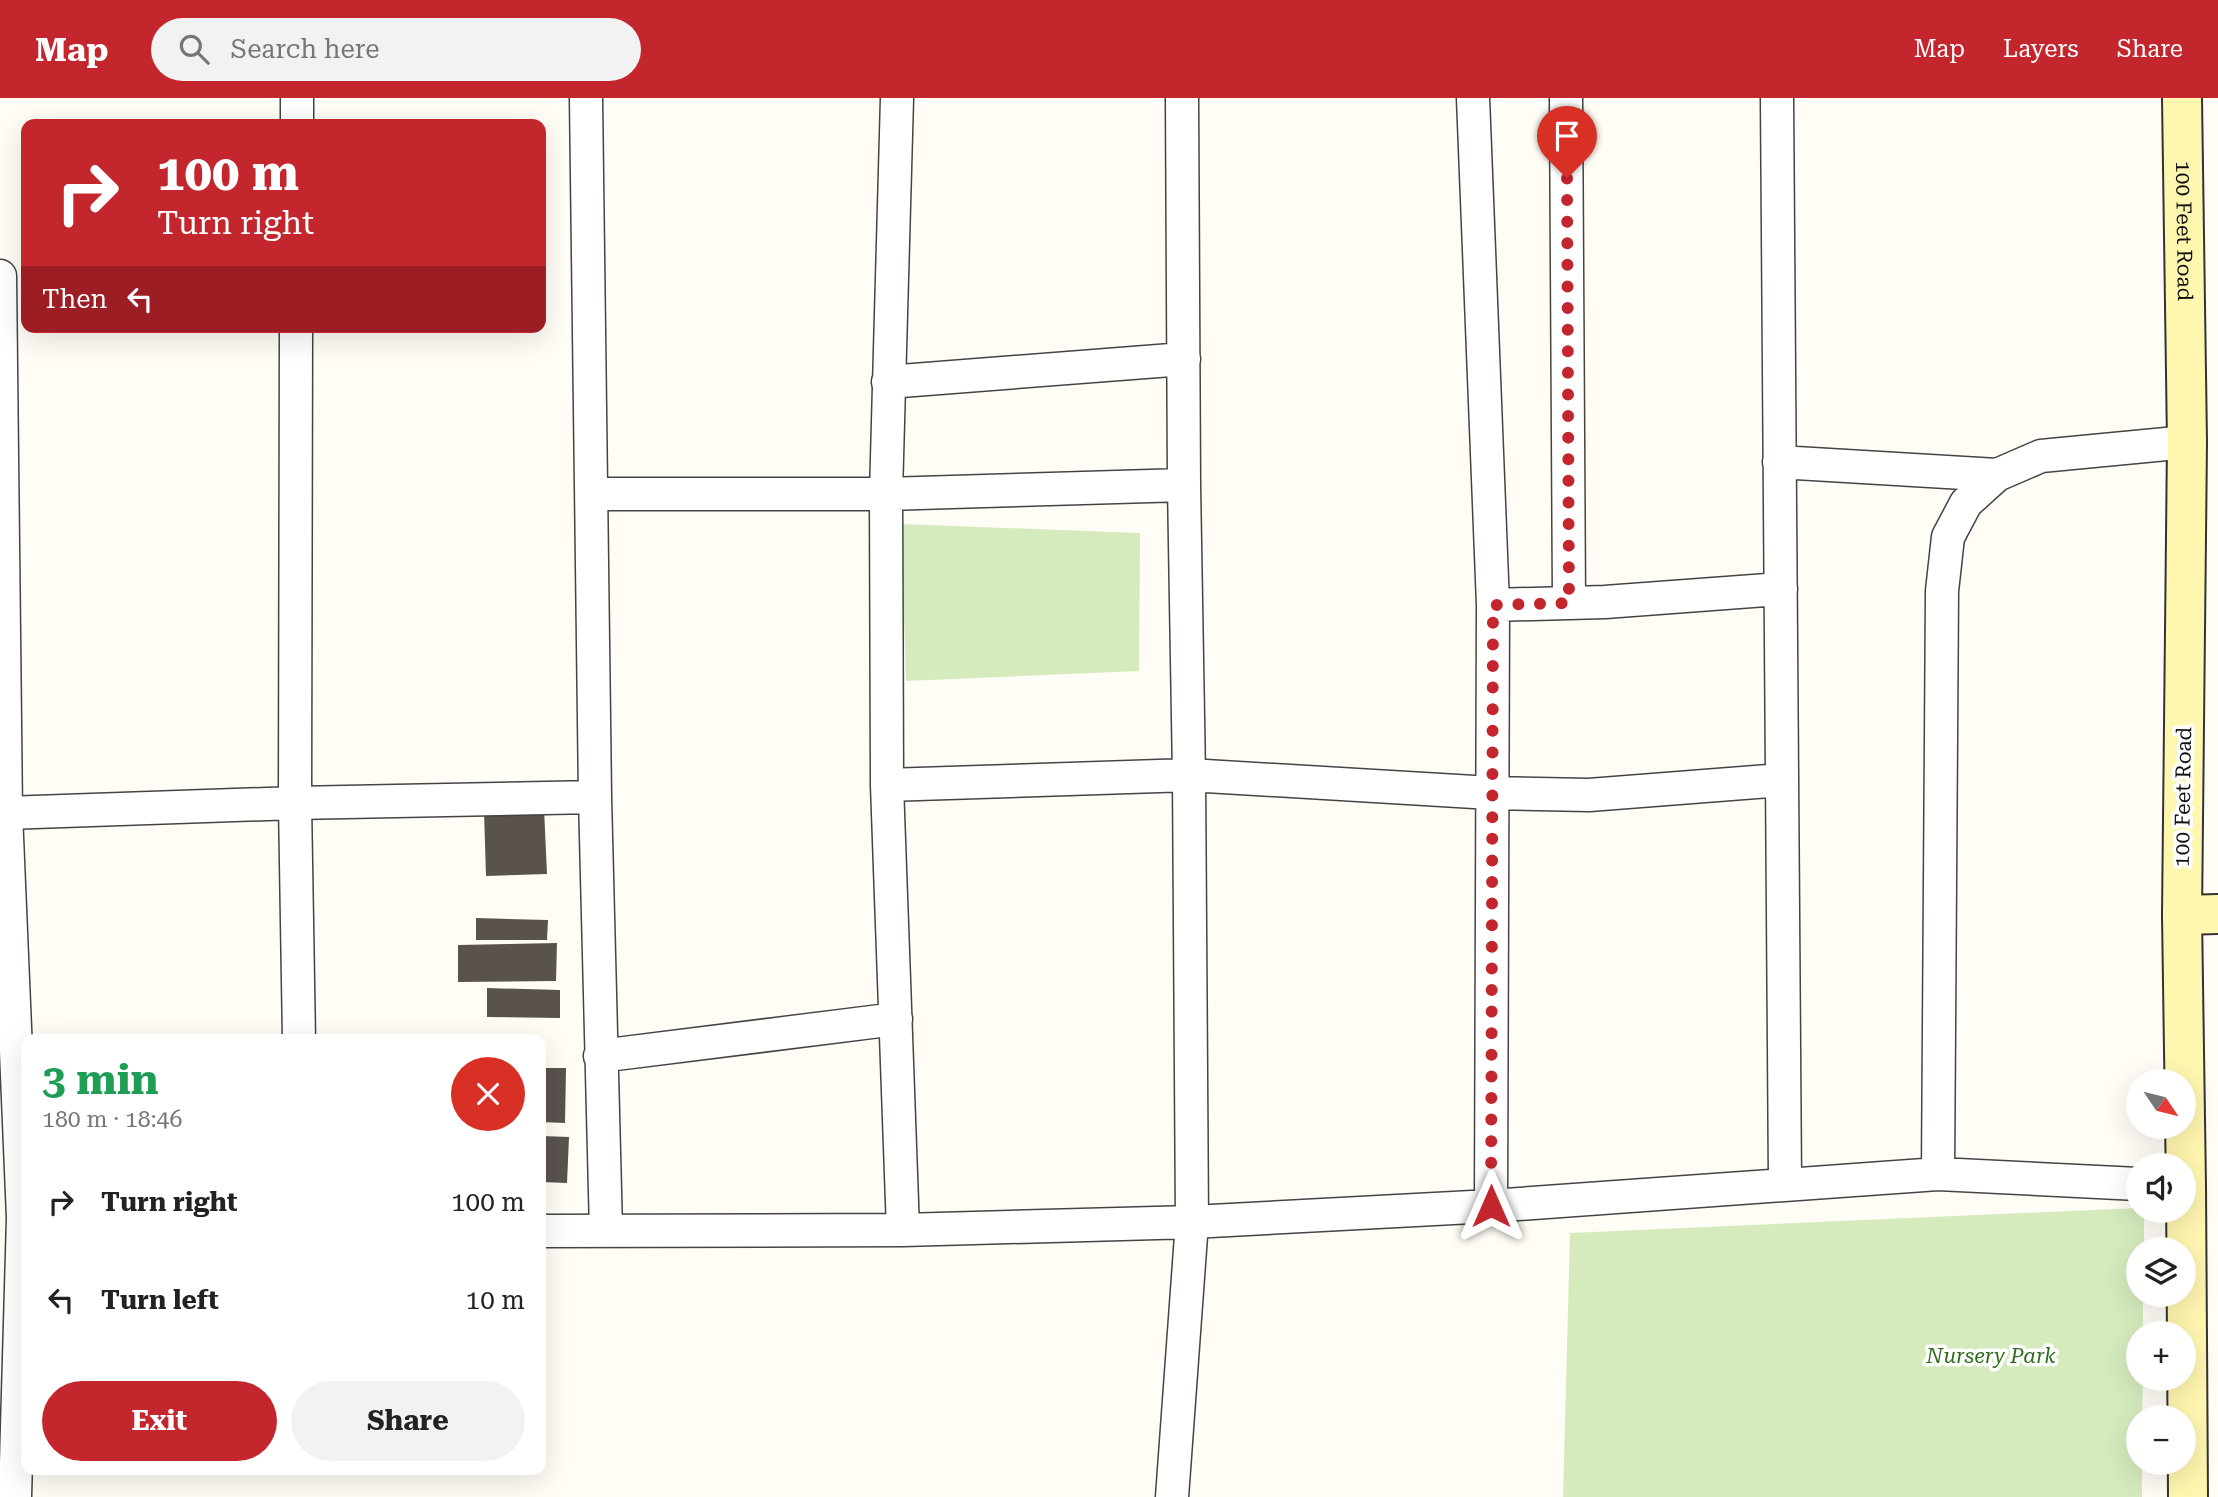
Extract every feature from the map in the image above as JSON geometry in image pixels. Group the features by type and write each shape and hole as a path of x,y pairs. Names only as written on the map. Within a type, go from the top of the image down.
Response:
{"main road":[{"name":"100 Feet Road","path":"2182,98 2187,442 2200,915 2187,1153"},
{"name":"100 Feet Road","path":"2185,1223 2188,1497"}],"street":[{"path":"296,119 297,98"},
{"path":"586,98 595,797 606,1231"},
{"path":"897,98 886,494 887,785 902,1230"},
{"path":"1172,1497 1192,1222 1182,98"},
{"path":"1473,98 1493,605 1491,1206"},
{"path":"1566,98 1569,603"},
{"path":"1777,98 1785,1183"},
{"path":"0,276 6,813 21,1134"},
{"path":"296,333 295,803 299,1034"},
{"path":"888,382 1184,359"},
{"path":"1938,1174 1942,591 1948,537 1966,503 1997,475 2041,456 2187,442"},
{"path":"1779,462 1997,475"},
{"path":"592,494 886,494 1184,485"},
{"path":"1493,605 1697,597 1781,589"},
{"path":"887,785 1189,775 1491,793 1588,795 1782,780"},
{"path":"6,813 295,803 595,797"},
{"path":"600,1056 896,1019"},
{"path":"546,1231 902,1230 1192,1222 1491,1206 1938,1174 2126,1183"},
{"path":"15,1497 21,1330"}],"green space":[{"path":"901,524 1140,533 1139,671 906,681"},
{"name":"Nursery Park","path":"2126,1209 2126,1223 2144,1223 2144,1237 2126,1237 2126,1307 2143,1307 2143,1321 2126,1321 2126,1391 2143,1391 2142,1405 2126,1405 2126,1475 2142,1475 2142,1497 1563,1497 1570,1233"}],"building":[{"path":"544,808 547,874 486,876 484,811"},
{"path":"476,918 548,920 547,940 476,940"},
{"path":"557,943 556,981 458,982 458,945"},
{"path":"487,988 560,990 560,1018 487,1017"},
{"path":"546,1068 566,1068 565,1123 546,1122"},
{"path":"546,1136 569,1137 567,1183 546,1182"}],"route":[{"path":"1491,1206 1493,605 1569,603 1567,178"}]}
